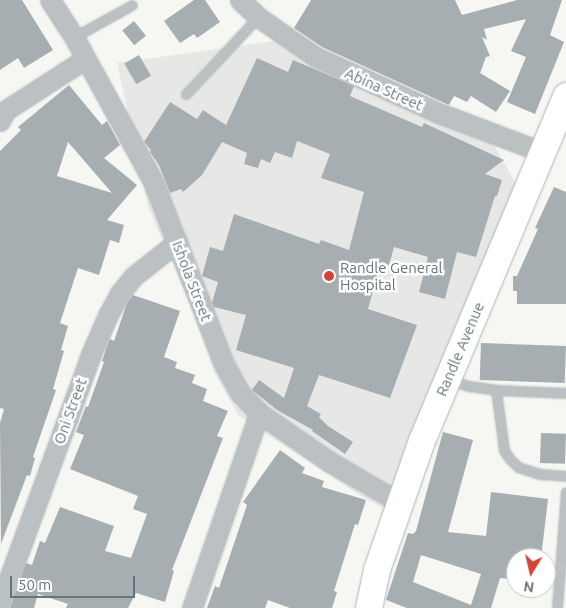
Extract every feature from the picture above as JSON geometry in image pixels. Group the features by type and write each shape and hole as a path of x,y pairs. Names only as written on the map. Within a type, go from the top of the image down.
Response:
{"street":[{"name":"Ishola Street","path":"50,0 74,38 153,181 224,364 240,393 259,413 330,462 399,502"},
{"name":"Abina Street","path":"240,0 258,17 316,57 361,80 542,152"},
{"path":"0,121 6,110 85,59"},
{"name":"Randle Avenue","path":"369,608 378,570 399,502 447,379 566,96"},
{"name":"Oni Street","path":"0,603 91,354 108,315 120,293 134,276 177,242"},
{"path":"192,608 259,413"}],"lane":[{"path":"74,38 132,4"},
{"path":"186,94 258,17"},
{"path":"447,379 469,386 496,390 566,393"},
{"path":"496,390 504,450 509,458 518,466 539,474 566,476"},
{"path":"557,608 566,492"}],"shaded area":[{"name":"Randle General Hospital","path":"289,39 484,127 519,189 396,515 359,495 238,415 214,372 187,297 148,207 117,63"}],"building":[{"path":"0,0 22,0 53,50 24,68 18,58 0,70"},
{"path":"194,0 205,0 220,22 197,38 194,34 180,43 164,21"},
{"path":"311,0 455,0 462,15 517,0 562,0 550,35 564,42 535,114 507,102 526,57 511,51 526,19 484,29 487,40 482,37 490,56 486,57 480,73 510,91 496,112 471,96 467,102 454,96 449,105 322,47 294,28"},
{"path":"134,21 146,36 134,45 122,30"},
{"path":"139,55 151,76 136,84 124,64"},
{"path":"257,58 288,72 293,60 354,86 350,96 422,127 424,123 504,160 485,174 502,180 497,196 495,196 476,257 457,252 445,299 419,292 428,257 394,247 389,265 381,262 368,309 417,325 390,398 319,375 307,406 321,414 319,417 328,426 353,442 345,454 313,430 277,410 252,390 259,380 284,398 294,368 236,350 246,315 214,307 212,303 218,282 202,276 210,247 223,251 234,214 319,244 321,240 349,250 364,192 321,178 330,154 297,141 292,158 275,152 270,163 261,159 258,168 244,164 247,153 222,142 202,175 183,192 181,189 170,193 159,165 144,142 170,102 197,119 203,110 226,125"},
{"path":"69,85 102,125 107,121 120,145 104,158 137,185 107,220 124,225 119,243 110,240 99,275 78,268 60,323 68,326 61,350 64,351 53,389 56,390 33,457 35,458 30,476 27,475 1,544 0,423 4,409 0,408 0,151 21,130 18,127","holes":["68,142 112,193 57,176"]},
{"path":"554,187 566,192 566,304 517,304 517,291 513,291 513,276 517,276 538,229 535,228"},
{"path":"133,295 180,311 164,357 177,362 175,368 195,375 192,383 207,389 203,401 228,411 217,436 223,438 172,570 174,571 165,602 136,593 128,608 66,608 68,604 38,594 34,608 10,608 26,563 32,565 40,541 45,543 60,507 114,526 105,551 131,558 147,514 133,509 138,496 70,469 84,435 76,432 86,406 88,407 104,362 102,361 107,346 110,339 114,341 127,303"},
{"path":"481,343 566,346 565,383 480,380"},
{"path":"443,432 473,440 448,532 486,536 491,492 548,499 542,548 506,548 506,578 500,578 491,608 407,608 386,600 408,533 413,534 416,531","holes":["421,555 481,574 471,605 413,582"]},
{"path":"541,433 566,434 565,464 540,463"},
{"path":"280,450 305,468 302,473 324,481 322,487 366,500 358,525 355,524 334,591 337,592 332,608 290,608 268,600 265,608 207,608 215,586 219,588 247,505 243,502"}],"place":[{"name":"Randle General Hospital","path":"329,276"}]}
